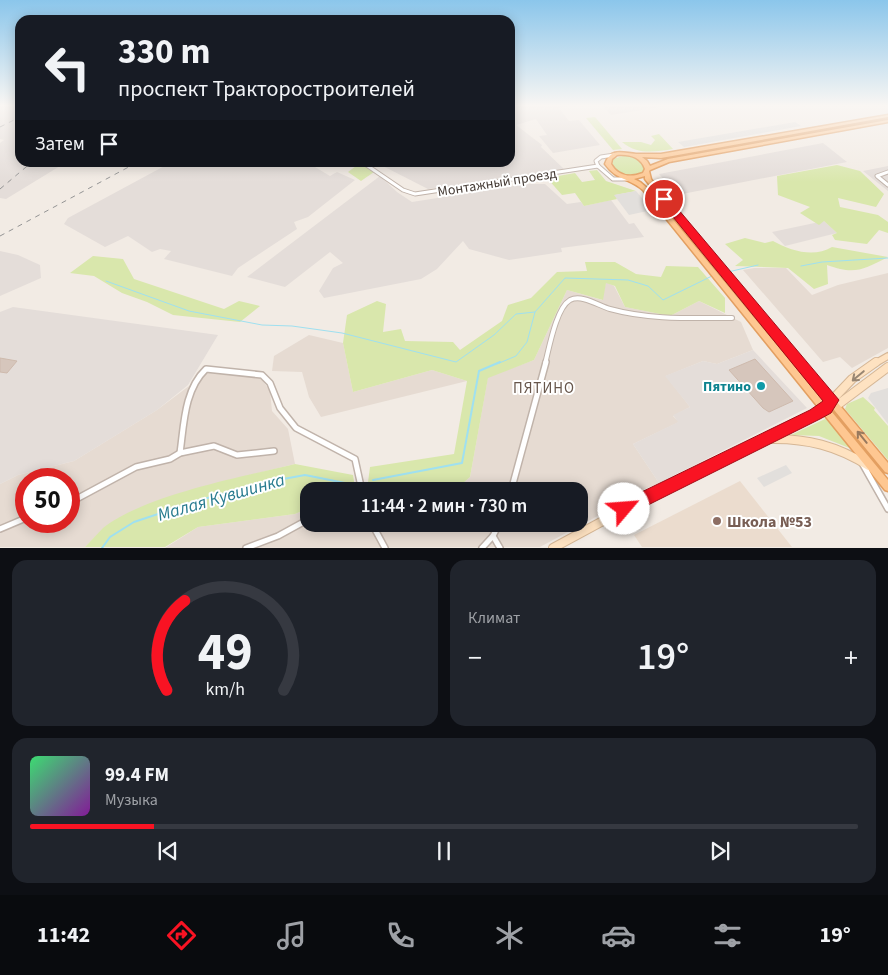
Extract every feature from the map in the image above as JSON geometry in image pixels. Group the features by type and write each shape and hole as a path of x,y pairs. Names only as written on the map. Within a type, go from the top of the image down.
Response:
{"main road":[{"path":"807,131 661,156 616,154 610,158 608,164 612,171 630,178 646,189 826,408 888,487"},
{"path":"630,178 668,161 839,131"},
{"path":"756,140 762,144"},
{"path":"634,155 643,160 648,171 650,183 888,468"},
{"path":"834,403 849,383 888,356"},
{"path":"553,548 638,502 826,408 888,367"},
{"path":"765,440 818,441 861,461 877,472"}],"street":[{"path":"616,154 598,158 598,166 613,179 630,178"},
{"name":"Монтажный проезд","path":"369,167 403,190 415,194 598,166"},
{"path":"888,172 877,176 888,185"},
{"path":"514,482 557,320 568,301 577,298 633,314 665,318 732,318"},
{"path":"180,453 191,396 198,374 206,369 262,376 270,383 280,408 296,428 355,459 360,482"},
{"path":"855,444 861,461 888,509"},
{"path":"80,497 136,467 170,459 180,453 214,446 237,455 274,451"},
{"path":"0,529 15,521"},
{"path":"246,548 278,536 300,524"},
{"path":"377,532 386,548"},
{"path":"482,548 495,532"},
{"path":"493,536 500,548"}],"shaded area":[{"path":"0,131 15,131 15,167 58,167 6,199 0,198 0,143 4,140 0,139"},
{"path":"515,131 523,131 542,145 541,147 564,169 428,189 385,167 515,167"},
{"path":"544,131 588,131 600,145 553,153 539,136 547,135"},
{"path":"745,131 776,131 684,147 678,142"},
{"path":"823,143 847,162 677,195 659,174"},
{"path":"888,166 888,191 863,171"},
{"path":"163,167 315,167 330,176 337,172 355,180 308,217 294,222 297,229 238,268 232,276 164,259 171,251 160,249 152,252 128,236 105,247 64,224 68,218"},
{"path":"380,176 397,192 412,202 525,184 545,184 567,204 581,202 584,206 611,200 629,224 634,223 644,237 561,248 562,252 509,260 469,249 463,241 437,269 421,279 324,298 319,291 333,268 343,263 330,252 285,287 247,277"},
{"path":"636,191 652,210 629,215 614,195"},
{"path":"824,221 837,233 785,246 772,232"},
{"path":"0,251 18,255 40,265 41,278 0,296"},
{"path":"786,268 812,295 838,285 888,273 888,348 852,368 840,357 823,362 743,270"},
{"path":"606,282 614,286 625,307 670,316 699,301 741,322 753,350 717,364 703,361 666,376 690,407 673,416 679,422 633,444 659,483 626,497 618,505 588,521 588,482 464,482 470,477 488,377 534,360 567,290 602,300"},
{"path":"13,307 218,335 188,385 157,410 74,461 46,468 15,468 15,476 0,484 0,312"},
{"path":"309,335 343,343 353,392 432,370 467,381 321,417 309,397 302,372 272,371 274,356"},
{"path":"753,350 807,408 659,483 633,444 678,422 673,415 690,407 665,376 703,361 717,364"},
{"path":"209,371 260,377 270,391 272,411 288,429 295,464 218,483 104,528 85,547 0,547 0,484 15,476 15,533 80,533 80,468 46,468 74,461 157,410"},
{"path":"888,388 888,424 868,398 871,393"},
{"path":"786,465 792,473 764,487 757,478"},
{"name":"Школа №53","path":"740,481 792,547 642,547 634,535"},
{"path":"300,512 300,532 568,532 540,547 165,548 198,527"}],"green space":[{"path":"597,131 606,131 622,149 613,150"},
{"path":"659,134 673,149 646,152 634,149 622,142 641,142 651,145 655,140 651,136"},
{"path":"626,155 642,161 645,168 644,171 632,176 619,172 612,166 613,159"},
{"path":"837,165 860,171 884,194 876,207 838,198 840,207 878,215 888,222 888,233 879,230 867,244 835,240 832,235 837,233 824,221 819,225 800,213 810,207 778,195 777,176"},
{"path":"355,167 366,167 374,172 361,181 348,172"},
{"path":"597,170 606,181 636,191 615,195 617,199 584,206 575,193 562,195 547,178 575,173 582,182 595,180 589,171"},
{"path":"745,238 765,243 773,241 787,248 802,252 818,252 832,247 888,257 858,270 844,270 827,265 828,284 814,289 788,268 735,266 743,260 725,244"},
{"path":"93,256 123,259 134,279 224,309 239,301 260,306 240,322 173,315 147,302 122,293 94,276 70,273"},
{"path":"585,262 615,262 636,274 661,277 666,266 698,267 725,298 725,313 699,301 670,316 625,307 615,286 606,283 603,300 567,290 534,360 488,378 470,477 464,482 368,482 370,467 454,454 467,381 432,370 353,392 343,343 347,315 377,301 386,304 383,332 401,329 405,341 453,342 460,350 502,321 508,305 531,298 557,272 587,271"},
{"path":"863,397 875,408 874,410 888,426 888,460 845,409 847,404"},
{"path":"825,419 829,421 852,449 819,436 791,435"},
{"path":"295,464 353,475 354,482 300,482 300,512 198,527 165,547 85,547 103,528 121,516 168,497 222,481"}],"building":[{"path":"0,358 17,361 7,373 0,372"},
{"name":"Пятино","path":"755,359 793,401 769,412 763,408 729,370"}],"waterway":[{"name":"Малая Кувшинка","path":"801,266 822,262 888,258"},
{"name":"Малая Кувшинка","path":"728,272 758,265"},
{"name":"Малая Кувшинка","path":"535,312 565,278 628,280 648,286 663,300 712,276"},
{"path":"106,281 189,311 262,325 292,326 342,333 456,362 494,335 516,314 535,312"},
{"name":"Малая Кувшинка","path":"497,364 516,356 527,342 535,312"},
{"name":"Малая Кувшинка","path":"373,480 462,463 479,371 500,362"},
{"name":"Малая Кувшинка","path":"102,548 110,537 134,522 200,500 267,482 305,475 340,482"}],"railway":[{"path":"0,189 26,167"},
{"path":"0,236 129,167"}],"place":[{"name":"Пятино","path":"761,386"},
{"name":"Школа №53","path":"717,521"}],"district":[{"name":"ПЯТИНО","path":"544,388"}],"route":[{"path":"624,509 815,414 826,408 832,400 664,199"}]}
